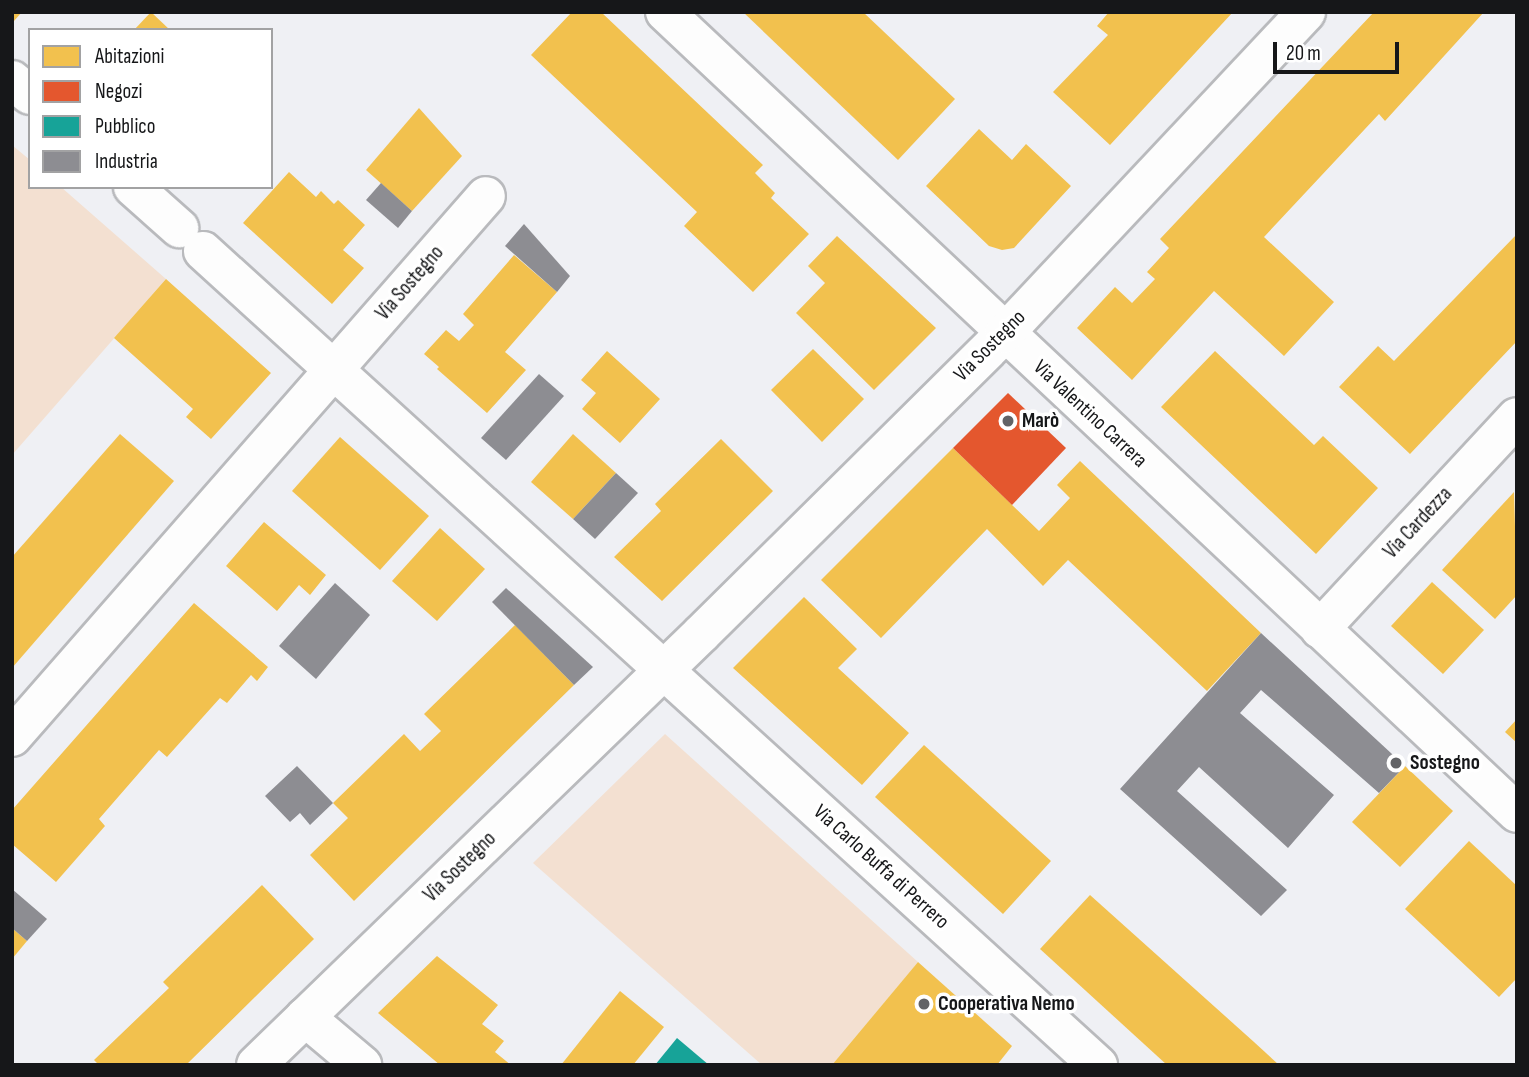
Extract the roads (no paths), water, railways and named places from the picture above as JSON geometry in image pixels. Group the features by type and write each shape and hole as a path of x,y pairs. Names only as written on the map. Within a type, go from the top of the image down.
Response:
{"street":[{"name":"Via Valentino Carrera","path":"665,12 1004,334 1517,813"},
{"name":"Via Sostegno","path":"256,1065 664,670 1004,334 1306,12"},
{"path":"12,80 28,93"},
{"path":"135,189 664,670"},
{"name":"Via Sostegno","path":"12,737 486,196"},
{"name":"Via Cardezza","path":"1320,629 1517,417"},
{"name":"Via Carlo Buffa di Perrero","path":"664,670 1079,1059"},
{"path":"305,1017 362,1065"}],"place":[{"name":"Marò","path":"1008,421"},
{"name":"Sostegno","path":"1396,763"},
{"name":"Cooperativa Nemo","path":"924,1004"}]}
